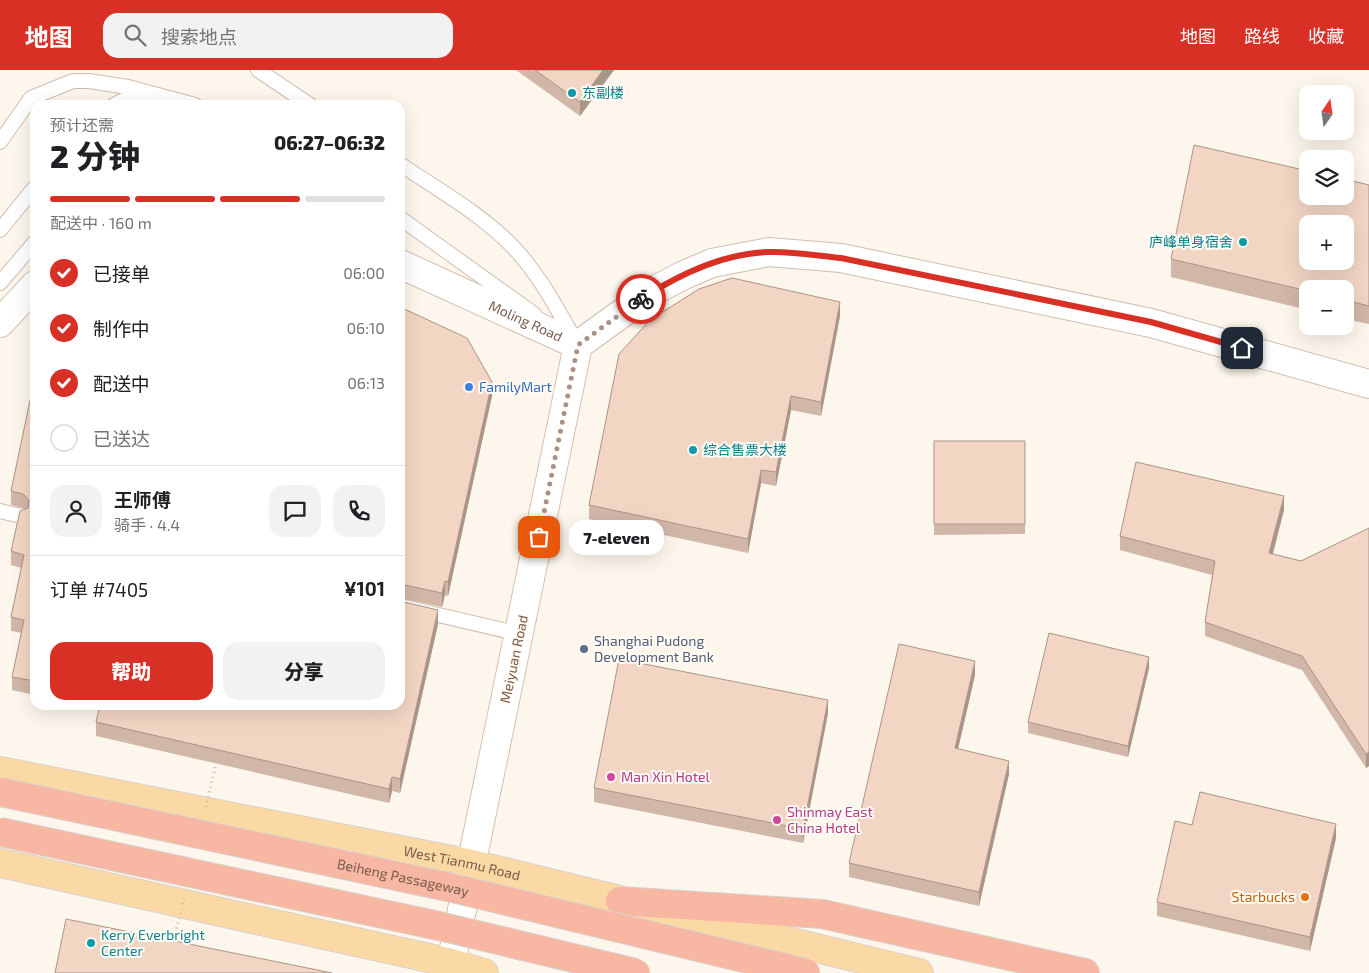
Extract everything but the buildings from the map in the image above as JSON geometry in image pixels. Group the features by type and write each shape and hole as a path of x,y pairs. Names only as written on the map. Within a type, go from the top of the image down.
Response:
{"highway":[{"name":"Beiheng Passageway","path":"0,792 448,887 806,973"},
{"path":"0,832 439,926 636,973"},
{"path":"0,846 134,861"},
{"path":"620,901 822,914 1085,973"}],"main road":[{"name":"West Tianmu Road","path":"0,771 472,864 919,973"},
{"path":"0,863 450,968 484,973"}],"street":[{"name":"Moling Road","path":"405,266 578,345 653,291 712,263 769,252 841,258 1151,322 1369,384"},
{"path":"0,322 30,290"},
{"name":"Meiyuan Road","path":"450,968 578,345"}],"lane":[{"path":"258,70 303,100"},
{"path":"0,142 31,98 73,80 89,80 128,87 175,100"},
{"path":"124,100 128,98 167,98"},
{"path":"405,167 466,208 514,248 546,291 578,345"},
{"path":"0,230 30,193"},
{"path":"405,222 578,345"},
{"path":"0,283 30,248"},
{"path":"0,511 21,516"},
{"path":"405,607 520,634"}],"way so far":[{"path":"539,537 578,345 641,299"}],"place":[{"name":"东副楼","path":"572,93"},
{"name":"庐峰单身宿舍","path":"1243,242"},
{"name":"FamilyMart","path":"469,387"},
{"name":"综合售票大楼","path":"693,450"},
{"name":"7-eleven","path":"539,537"},
{"name":"Shanghai Pudong Development Bank","path":"584,649"},
{"name":"Man Xin Hotel","path":"611,777"},
{"name":"Shinmay East China Hotel","path":"777,820"},
{"name":"Starbucks","path":"1305,897"},
{"name":"Kerry Everbright Center","path":"91,943"}],"route":[{"path":"641,299 684,275 712,263 740,256 769,252 841,258 1151,322 1242,348"}]}
